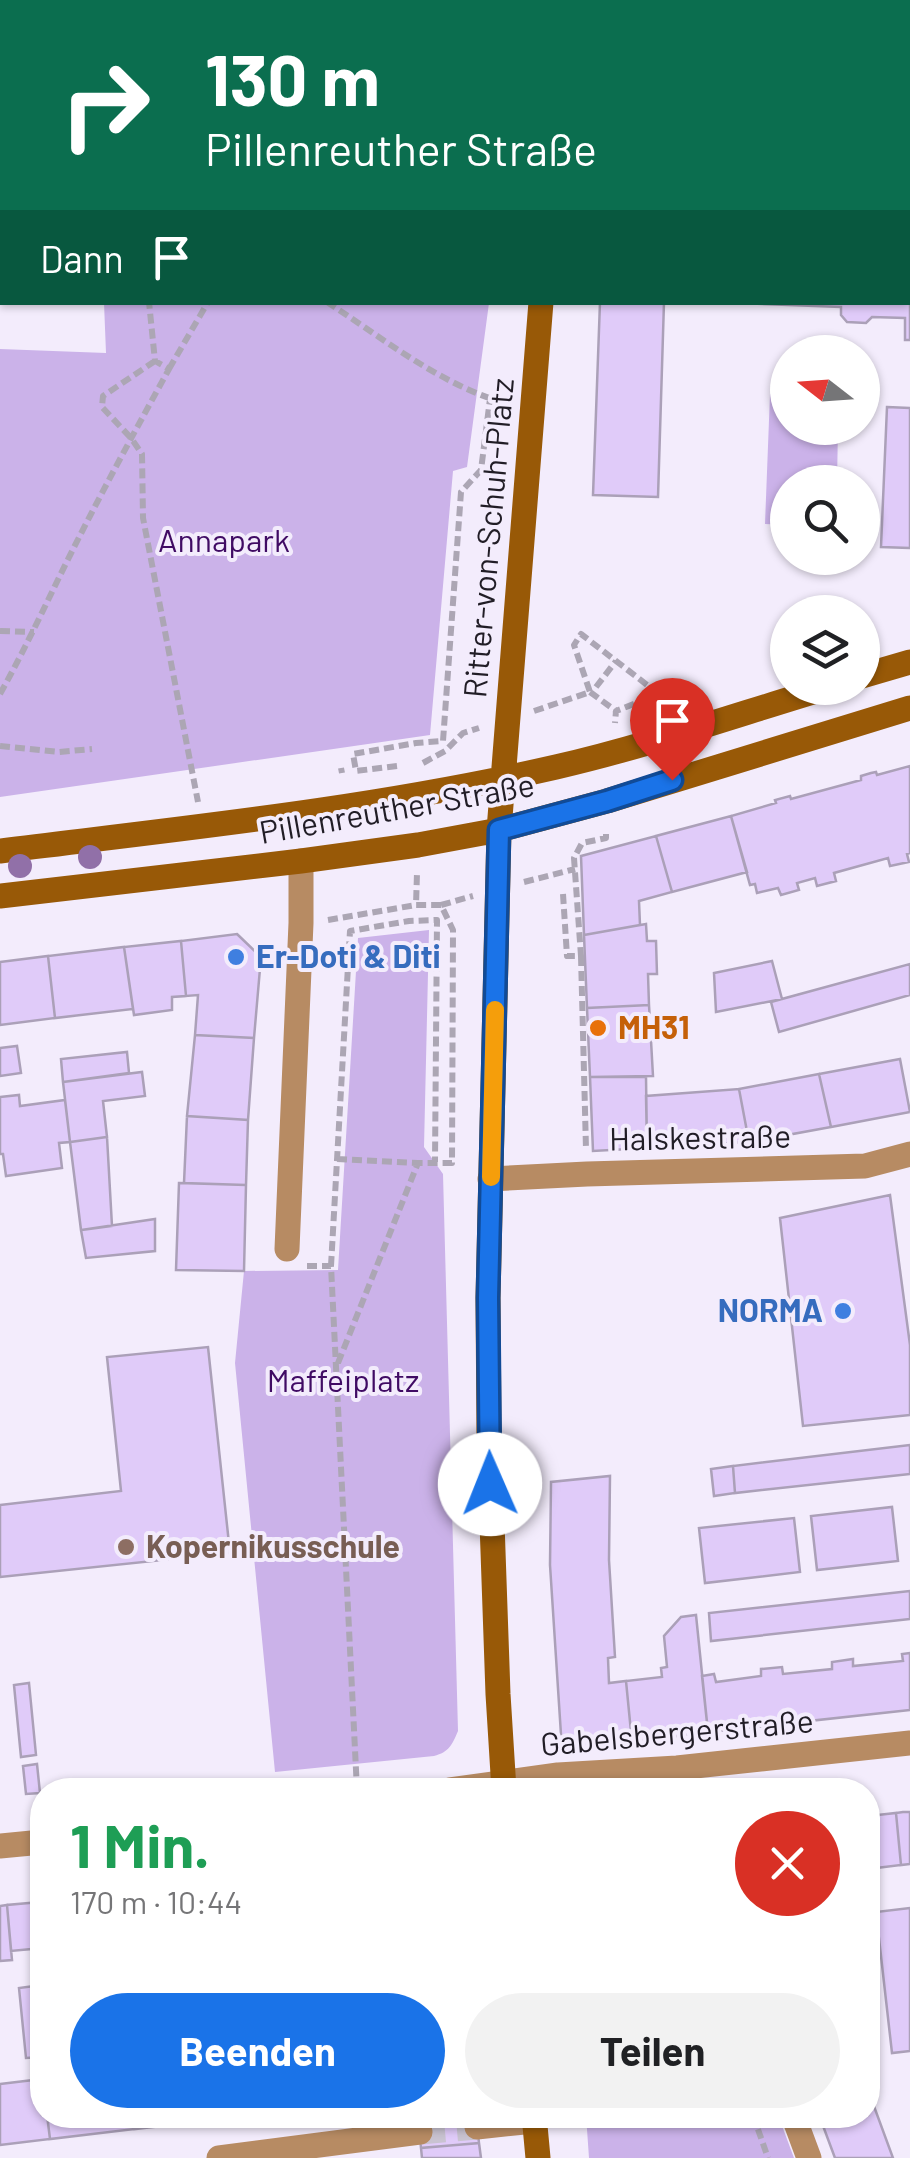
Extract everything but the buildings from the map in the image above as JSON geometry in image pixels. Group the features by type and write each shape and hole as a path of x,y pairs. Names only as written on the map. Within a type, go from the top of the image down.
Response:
{"main road":[{"name":"Ritter-von-Schuh-Platz","path":"502,778 541,305"},
{"path":"880,671 910,662"},
{"name":"Pillenreuther Straße","path":"0,850 346,807 502,778 556,767 770,705"},
{"name":"Pillenreuther Straße","path":"0,896 301,861 499,830 910,708"},
{"path":"502,778 488,1298 490,1484 504,1778"},
{"path":"535,2128 538,2158"}],"street":[{"path":"287,1250 301,861"},
{"name":"Halskestraße","path":"490,1179 865,1166 910,1154"},
{"name":"Gabelsbergerstraße","path":"684,1778 910,1743"},
{"name":"Gabelsbergerstraße","path":"543,1778 648,1778"},
{"path":"0,1846 30,1843"},
{"path":"797,2128 808,2158"},
{"path":"218,2158 420,2132"}],"path":[{"path":"149,305 154,361"},
{"path":"0,694 131,438 206,305"},
{"path":"332,305 436,372 490,399 481,470 462,492 443,742 373,750"},
{"path":"154,361 169,369"},
{"path":"154,361 103,396 102,407 142,454 143,518 202,827"},
{"path":"0,631 34,632"},
{"path":"586,638 647,684"},
{"path":"616,661 593,690 616,711"},
{"path":"0,746 59,752 92,749"},
{"path":"416,905 418,845"},
{"path":"563,894 566,937"},
{"path":"301,923 416,905 440,905 453,930 452,1163 337,1158"},
{"path":"349,917 331,1266 356,1778"},
{"path":"350,931 437,920 434,1162"},
{"path":"581,956 587,1174"},
{"path":"338,1364 418,1163"},
{"path":"287,1250 286,1266 331,1266"},
{"path":"758,2128 768,2158"}],"green space":[{"name":"Annapark","path":"104,305 489,305 467,467 453,471 430,735 0,797 0,349 106,353"},
{"path":"770,394 770,445 838,445 837,465 770,465 770,524 765,524"},
{"name":"Maffeiplatz","path":"429,930 424,1147 443,1174 458,1731 449,1747 434,1756 275,1772 235,1363 244,1271 338,1270 358,938"},
{"path":"587,2128 783,2128 794,2158 589,2158"}],"tunnel":[{"path":"420,2132 466,2128"}],"slow traffic":[{"path":"491,1177 495,1010"}],"place":[{"name":"Er-Doti & Diti","path":"236,957"},
{"name":"MH31","path":"598,1028"},
{"name":"NORMA","path":"843,1311"},
{"name":"Kopernikusschule","path":"126,1547"}],"route":[{"path":"490,1484 488,1298 499,830 672,780"}]}
